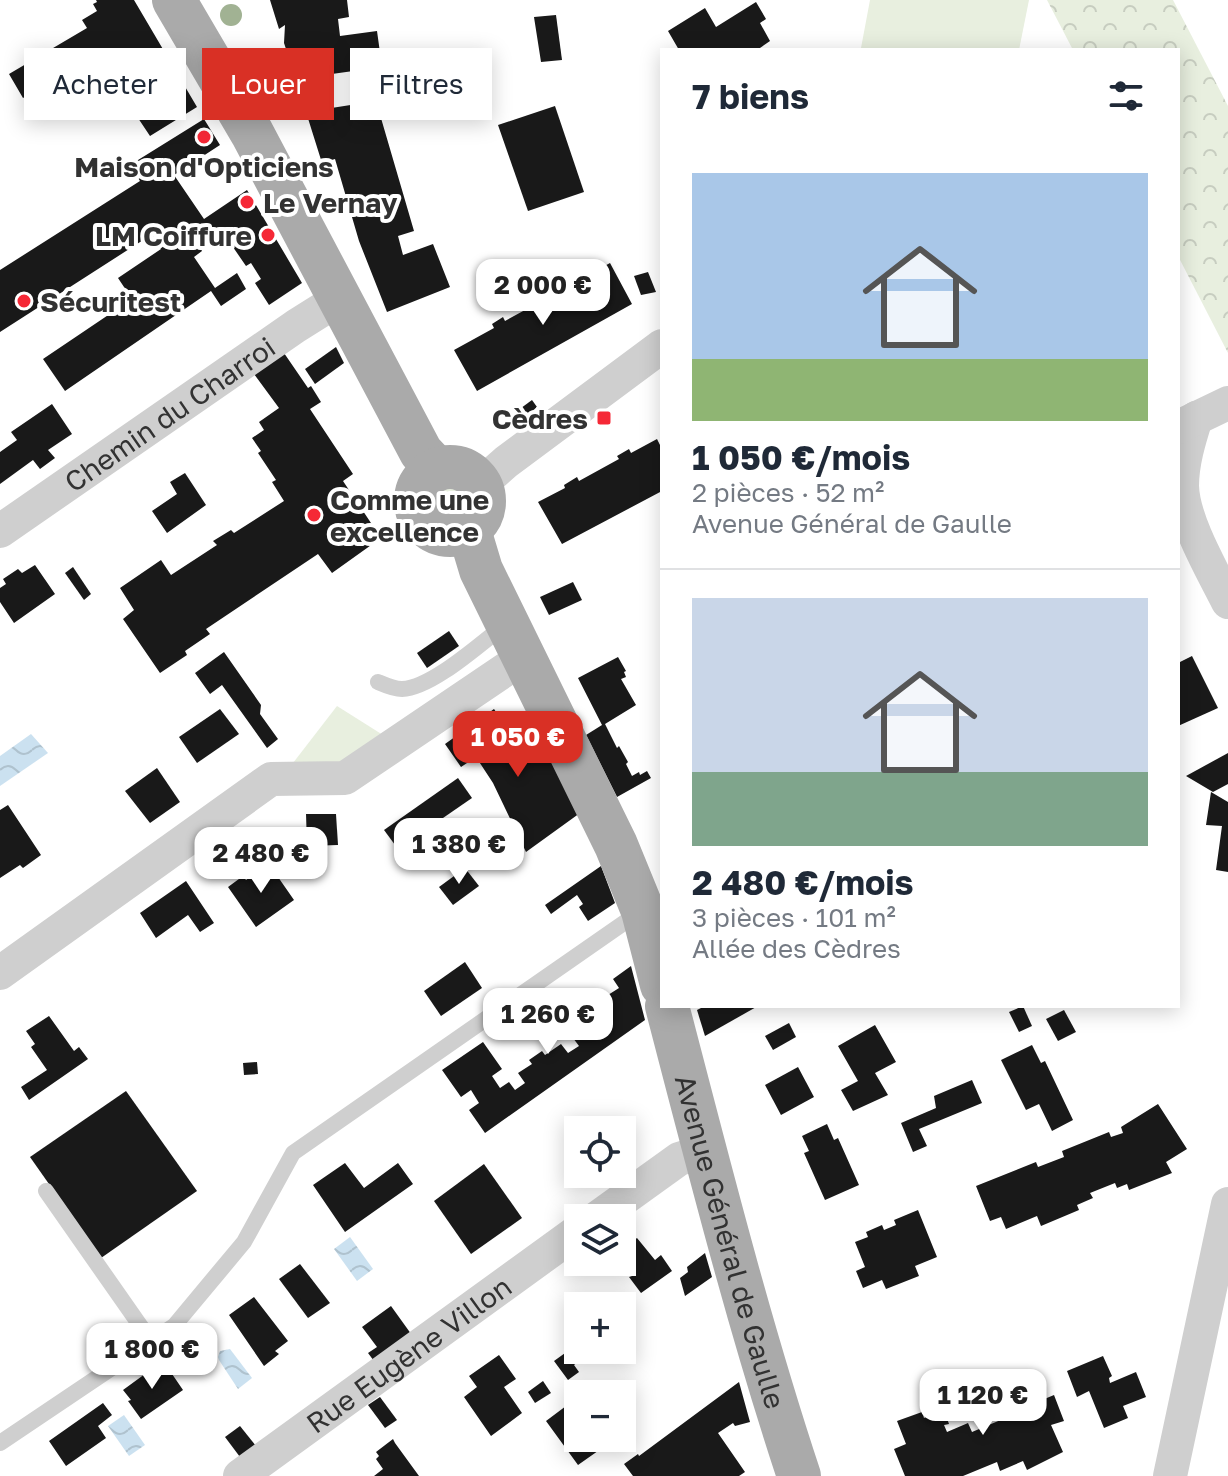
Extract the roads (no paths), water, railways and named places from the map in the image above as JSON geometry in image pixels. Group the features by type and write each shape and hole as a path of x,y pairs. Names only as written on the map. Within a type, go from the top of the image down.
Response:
{"main road":[{"path":"174,0 252,133 421,452 437,469"},
{"path":"459,467 470,472 480,485 485,501 483,512 469,530 447,535 427,526 420,517 416,494 420,483 437,469 459,467"},
{"path":"469,530 481,570 616,845 643,911 660,977"},
{"name":"Avenue Général de Gaulle","path":"668,1008 775,1402 799,1476"}],"street":[{"name":"Chemin du Charroi","path":"0,531 339,299"},
{"path":"480,485 506,462 660,347"},
{"path":"1228,403 1187,423 1182,489 1193,526 1228,602"},
{"path":"0,973 271,779 345,778 515,640"},
{"path":"616,1204 679,1159 705,1151"},
{"path":"1170,1476 1228,1204"},
{"name":"Rue Eugène Villon","path":"240,1476 564,1241"}],"lane":[{"path":"378,682 398,689 417,687 515,640"},
{"path":"0,1443 174,1326 244,1242 293,1153 643,911"},
{"path":"46,1191 151,1341"}],"water":[{"path":"31,734 48,753 0,786 0,756"},
{"path":"350,1237 373,1269 357,1281 334,1249"},
{"path":"230,1349 252,1378 238,1389 218,1357 220,1351"},
{"path":"124,1415 145,1445 129,1456 108,1426"}],"place":[{"name":"Maison d'Opticiens","path":"204,137"},
{"name":"Le Vernay","path":"247,202"},
{"name":"LM Coiffure","path":"268,235"},
{"name":"Sécuritest","path":"24,301"},
{"name":"Cèdres","path":"604,418"},
{"name":"Comme une excellence","path":"314,515"}]}
